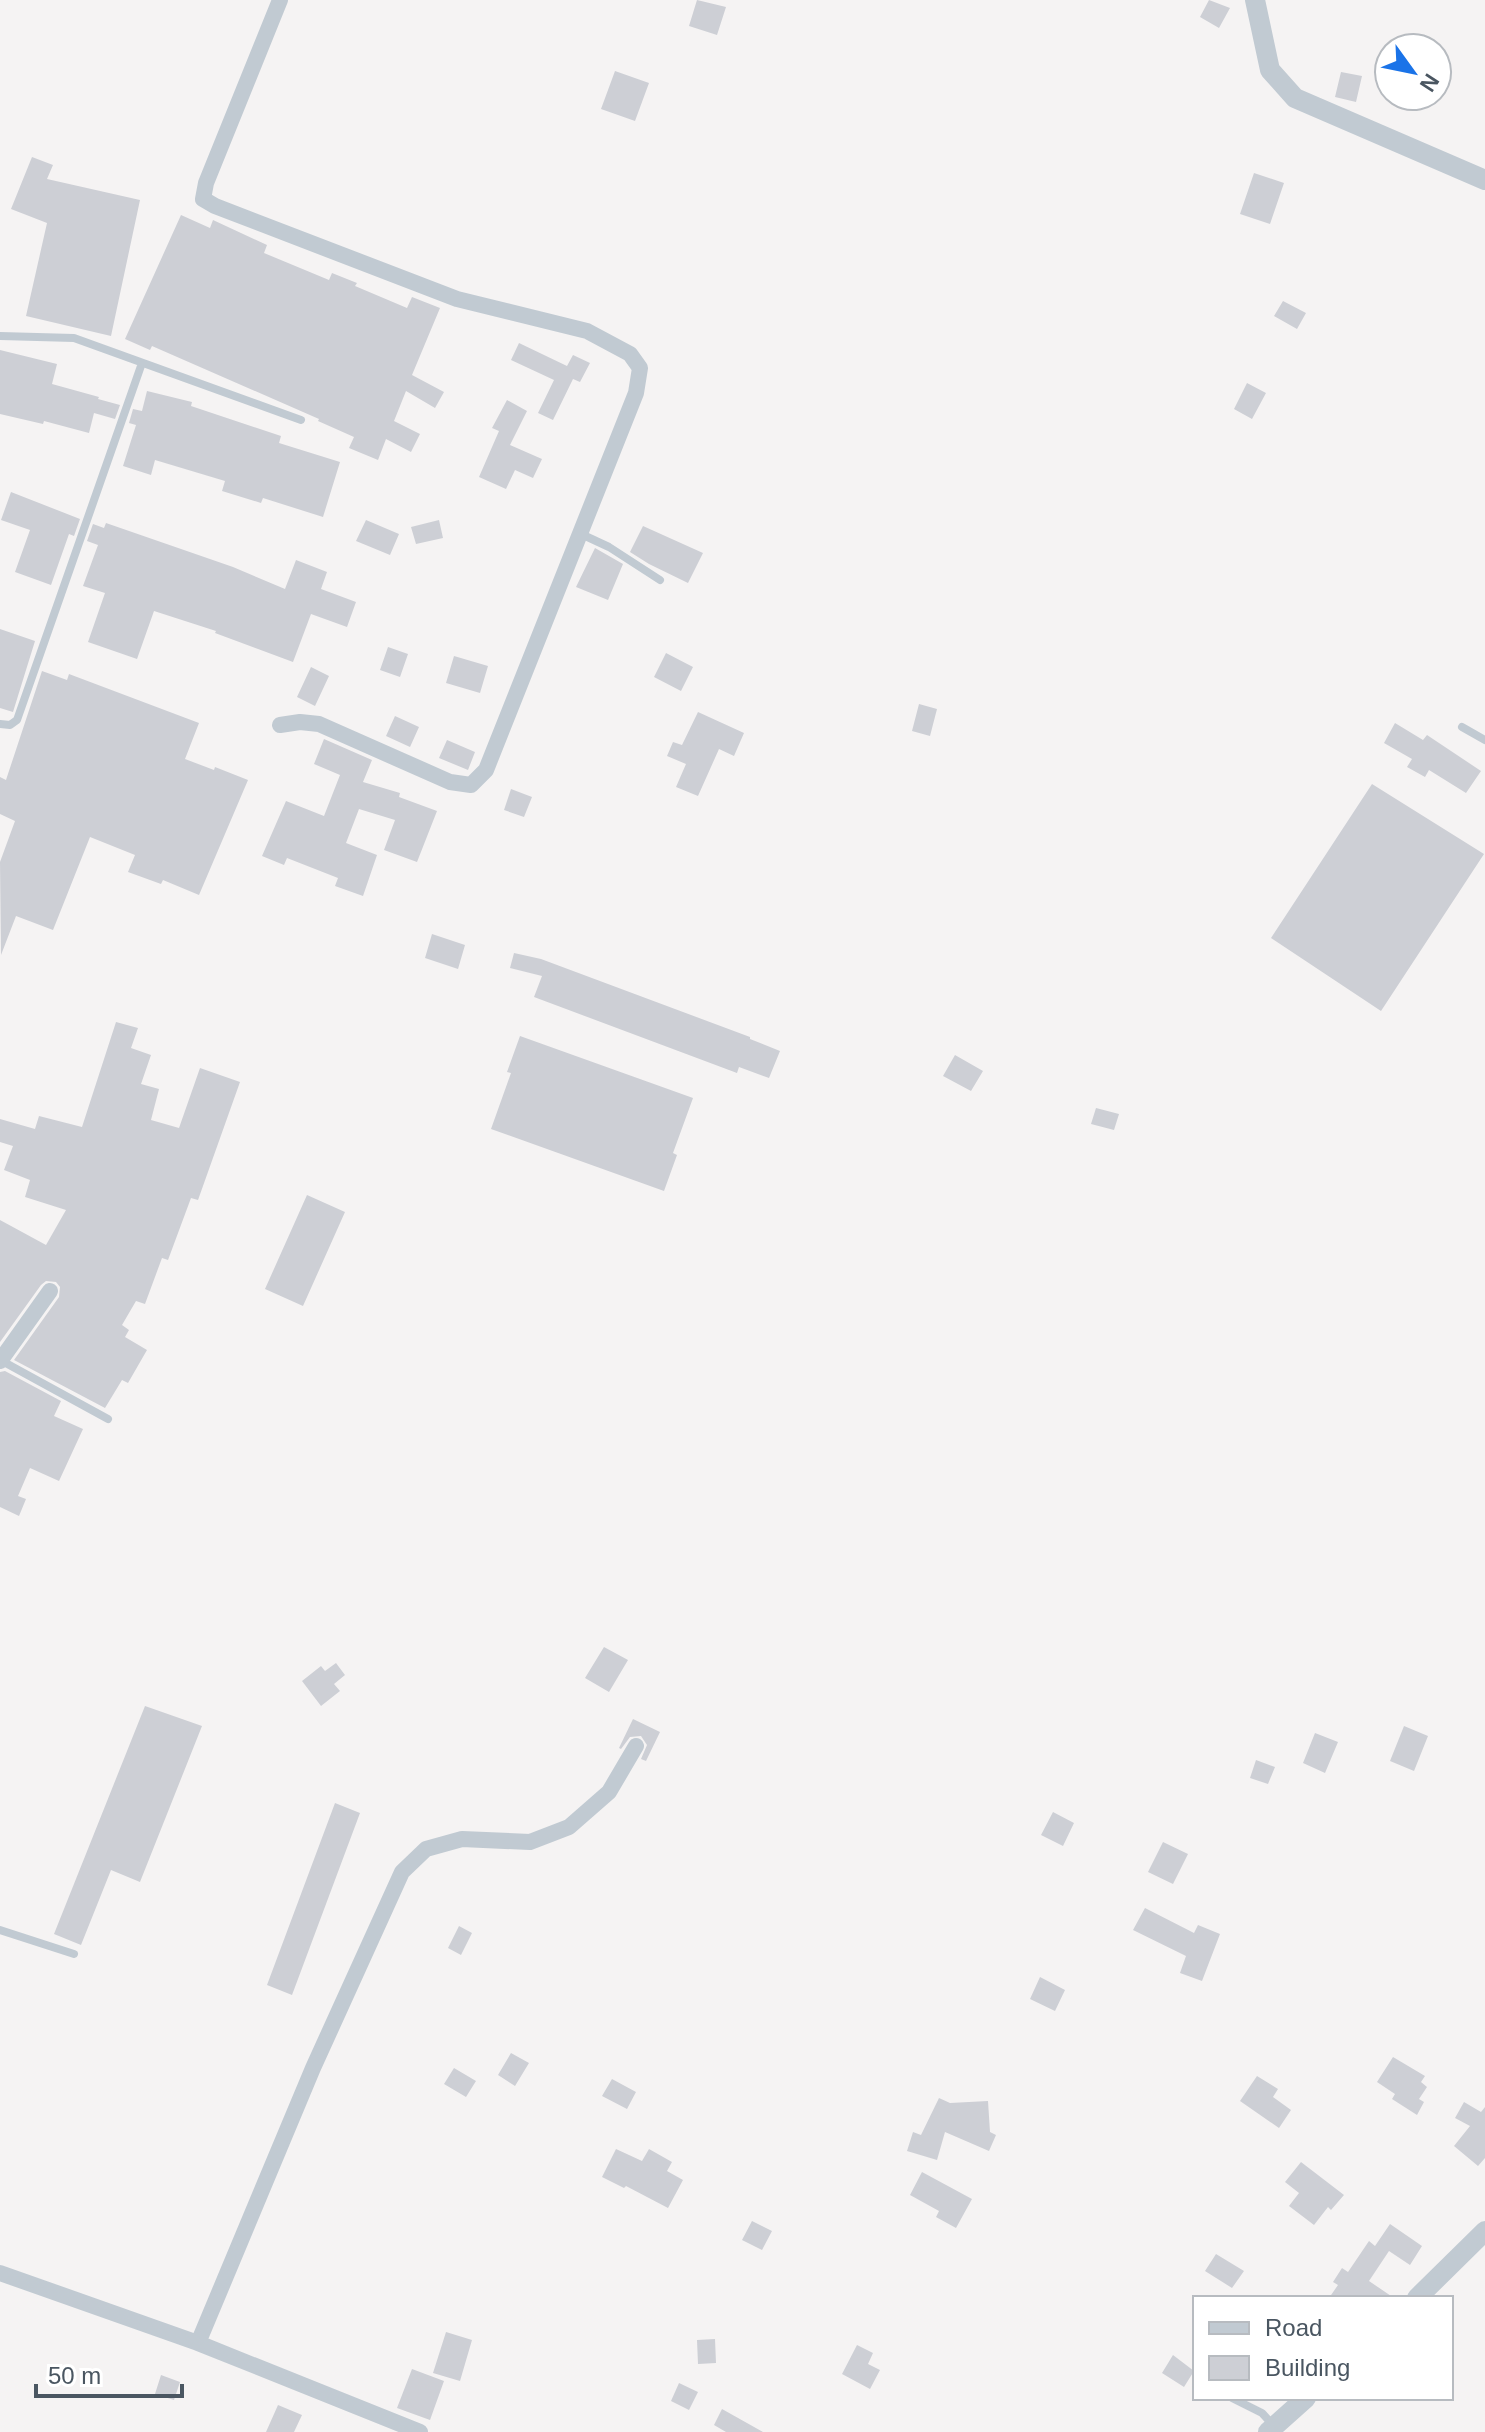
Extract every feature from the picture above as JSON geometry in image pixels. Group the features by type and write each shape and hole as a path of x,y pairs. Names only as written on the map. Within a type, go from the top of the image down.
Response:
{"street":[{"path":"280,0 206,183 203,199 457,299 587,331 630,354 640,368 636,393 486,770 471,785 450,782 319,724 300,722 280,725"},
{"path":"1255,0 1270,70 1295,98 1485,180"},
{"path":"1,1361 50,1291"},
{"path":"198,2343 313,2068 402,1872 426,1849 462,1839 530,1842 569,1827 609,1792 636,1746"},
{"path":"1419,2296 1485,2231"},
{"path":"0,2273 198,2343 420,2432"},
{"path":"1272,2429 1304,2400"}],"lane":[{"path":"0,336 74,338 301,420"},
{"path":"0,724 10,725 17,720 142,363"},
{"path":"581,534 609,547 660,580"},
{"path":"1462,727 1485,740"},
{"path":"1,1361 108,1419"},
{"path":"0,1930 74,1954"},
{"path":"1236,2400 1262,2413 1272,2429"}],"building":[{"path":"697,0 726,7 717,35 689,26"},
{"path":"1209,0 1230,8 1219,28 1200,17"},
{"path":"615,71 649,83 635,121 601,109"},
{"path":"1341,72 1362,76 1356,102 1335,97"},
{"path":"32,157 53,165 47,179 140,200 111,336 26,316 47,223 11,209"},
{"path":"1254,173 1284,183 1270,224 1240,214"},
{"path":"181,215 210,228 213,220 267,245 264,253 329,280 332,273 407,308 412,297 440,308 412,375 444,392 435,408 406,391 394,421 420,434 411,452 386,439 378,460 349,448 354,437 319,419 152,346 150,350 125,339"},
{"path":"1283,301 1306,313 1297,329 1274,316"},
{"path":"519,343 567,366 573,355 590,363 580,382 573,379 553,420 538,413 554,380 511,360"},
{"path":"0,350 57,364 52,384 120,405 115,419 94,413 89,433 0,414"},
{"path":"1247,383 1266,393 1252,419 1234,409"},
{"path":"147,391 192,402 191,406 281,436 279,443 340,462 323,517 263,498 261,503 222,491 225,481 155,460 151,475 123,466 136,425 129,423 133,409 142,411"},
{"path":"507,400 527,411 510,445 542,459 533,478 515,470 506,489 479,477 499,431 492,428"},
{"path":"11,492 80,519 74,536 69,534 51,585 15,572 30,530 1,520"},
{"path":"366,520 399,534 390,555 356,541"},
{"path":"439,520 443,538 416,544 411,527"},
{"path":"106,523 233,567 285,589 296,560 327,572 321,589 356,602 347,627 311,614 293,662 216,631 154,611 137,659 88,642 105,593 83,586 98,545 87,541 93,524 104,528"},
{"path":"643,526 703,553 688,583 630,552"},
{"path":"595,548 623,564 608,600 576,587"},
{"path":"0,629 35,641 13,712 0,708"},
{"path":"388,647 408,654 400,677 380,670"},
{"path":"666,653 693,667 681,691 654,677"},
{"path":"454,656 488,666 480,693 446,683"},
{"path":"311,667 329,676 315,706 297,697"},
{"path":"42,671 67,680 69,674 199,723 185,759 248,780 199,895 163,880 161,884 128,872 135,855 90,837 53,930 16,916 1,955 0,862 15,821 0,814 0,777 6,780"},
{"path":"919,704 937,709 930,736 912,731"},
{"path":"698,712 744,733 734,756 719,749 698,796 676,787 686,764 667,756 673,742 682,745"},
{"path":"395,716 419,727 410,747 386,736"},
{"path":"1395,723 1423,740 1427,735 1481,771 1466,793 1429,770 1425,777 1407,767 1412,759 1384,743"},
{"path":"324,739 372,760 363,782 400,793 399,797 437,811 417,862 384,850 395,820 359,809 346,843 377,855 363,896 335,886 338,878 287,858 284,865 262,856 286,801 324,816 340,775 314,764"},
{"path":"447,740 475,752 468,770 439,758"},
{"path":"1372,784 1484,854 1381,1011 1271,938"},
{"path":"511,789 532,797 524,817 504,810"},
{"path":"432,934 465,945 458,969 425,958"},
{"path":"514,953 541,959 780,1051 769,1078 739,1067 737,1073 534,997 542,976 510,968"},
{"path":"116,1022 138,1028 131,1048 151,1055 141,1084 159,1089 151,1120 179,1128 200,1068 240,1082 198,1200 191,1198 168,1260 162,1258 145,1304 136,1301 122,1325 129,1330 125,1337 147,1350 128,1383 122,1380 105,1408 14,1360 59,1297 60,1287 56,1282 46,1281 41,1285 0,1342 0,1220 46,1245 66,1210 25,1197 30,1180 4,1170 13,1146 0,1142 0,1119 35,1129 39,1116 82,1127"},
{"path":"520,1036 693,1098 673,1153 677,1155 664,1191 491,1129 511,1073 507,1072"},
{"path":"955,1055 983,1071 971,1091 943,1076"},
{"path":"1096,1108 1119,1114 1114,1130 1091,1124"},
{"path":"307,1195 345,1212 303,1306 265,1289"},
{"path":"5,1371 61,1401 54,1416 83,1429 59,1481 30,1468 18,1496 26,1499 19,1516 0,1507 0,1372"},
{"path":"604,1647 628,1660 609,1692 585,1678"},
{"path":"336,1663 345,1675 334,1684 340,1691 321,1706 302,1681 321,1666 325,1671"},
{"path":"145,1706 202,1726 140,1882 111,1870 81,1945 54,1934"},
{"path":"633,1719 660,1732 646,1761 641,1759 647,1745 641,1736 630,1737 619,1748"},
{"path":"1404,1726 1428,1736 1414,1771 1390,1761"},
{"path":"1315,1733 1338,1742 1325,1773 1303,1763"},
{"path":"1256,1760 1275,1767 1268,1784 1250,1778"},
{"path":"335,1803 360,1813 292,1995 267,1985"},
{"path":"1053,1812 1074,1823 1063,1846 1041,1835"},
{"path":"1163,1842 1188,1854 1173,1884 1148,1872"},
{"path":"1145,1908 1194,1933 1198,1925 1220,1934 1202,1981 1180,1973 1186,1956 1133,1930"},
{"path":"459,1926 472,1933 461,1955 448,1948"},
{"path":"1040,1977 1065,1990 1055,2011 1030,1999"},
{"path":"511,2053 529,2063 515,2086 498,2075"},
{"path":"1393,2057 1425,2076 1421,2082 1427,2087 1419,2099 1424,2102 1417,2115 1392,2099 1395,2094 1377,2082"},
{"path":"454,2068 476,2081 466,2097 444,2084"},
{"path":"1257,2076 1278,2089 1273,2097 1291,2110 1279,2128 1240,2101"},
{"path":"612,2079 636,2092 627,2109 602,2096"},
{"path":"939,2098 950,2103 988,2101 990,2132 996,2135 989,2151 945,2132 937,2160 907,2151 913,2132 921,2135"},
{"path":"1464,2102 1481,2112 1485,2107 1485,2158 1478,2166 1454,2146 1470,2126 1455,2118"},
{"path":"616,2149 642,2161 649,2149 672,2162 667,2171 683,2180 668,2208 602,2177"},
{"path":"1301,2162 1344,2195 1331,2210 1328,2207 1314,2225 1289,2206 1299,2193 1285,2182"},
{"path":"922,2172 972,2199 956,2228 936,2217 939,2211 910,2195"},
{"path":"752,2221 772,2231 762,2250 742,2240"},
{"path":"1390,2224 1422,2246 1410,2265 1389,2251 1369,2281 1391,2296 1330,2296 1338,2285 1333,2282 1342,2268 1348,2272 1369,2241 1375,2246"},
{"path":"1216,2254 1244,2271 1232,2288 1205,2271"},
{"path":"446,2332 472,2340 460,2381 433,2373"},
{"path":"715,2339 716,2363 698,2364 697,2340"},
{"path":"857,2345 873,2353 868,2364 880,2370 870,2389 842,2374"},
{"path":"1173,2355 1193,2370 1184,2387 1162,2373"},
{"path":"412,2369 444,2381 430,2420 397,2408"},
{"path":"161,2375 180,2382 174,2400 155,2394"},
{"path":"679,2383 698,2392 689,2410 671,2401"},
{"path":"278,2405 302,2415 294,2432 266,2432"},
{"path":"722,2409 763,2432 726,2432 714,2425"}]}
